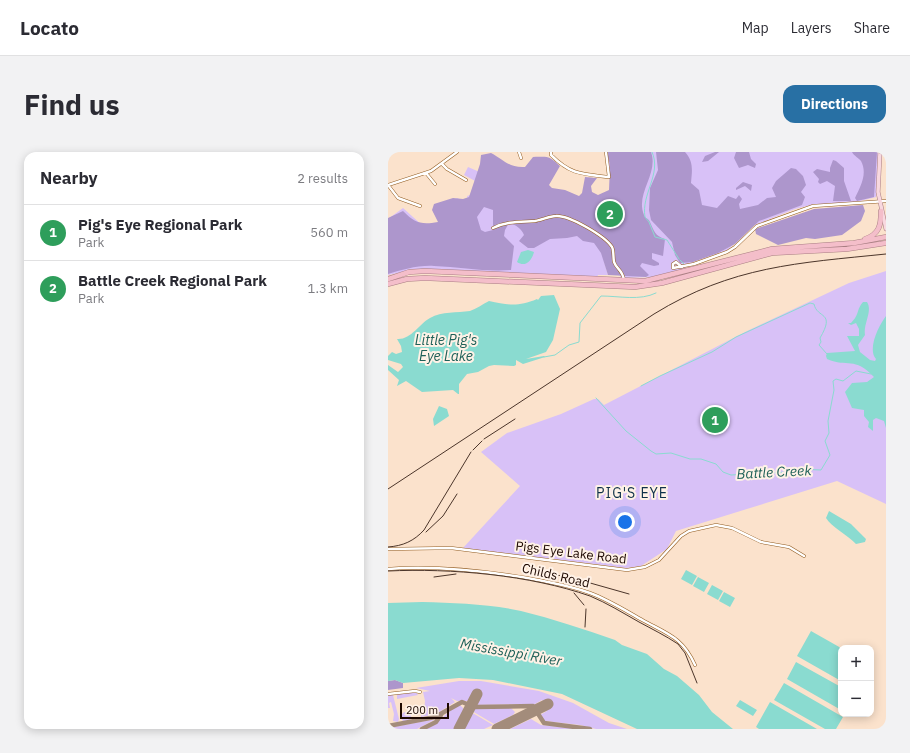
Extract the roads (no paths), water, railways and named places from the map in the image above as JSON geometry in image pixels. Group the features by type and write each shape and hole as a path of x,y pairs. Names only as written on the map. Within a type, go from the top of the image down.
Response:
{"highway":[{"path":"854,243 876,233 880,228 881,211"},
{"path":"388,279 409,272 425,271 645,281 670,276 772,249 854,243 886,237"},
{"path":"388,284 407,279 425,278 625,287 662,283 772,253 847,249 886,243"}],"main road":[{"path":"880,152 877,189 886,229"}],"street":[{"path":"420,206 398,198 388,185 426,173 442,164 457,152"},
{"path":"519,152 521,158"},
{"path":"550,153 562,167 569,170 581,174 609,177 606,152"},
{"path":"442,164 447,169 466,180"},
{"path":"426,173 435,184"},
{"path":"682,267 727,252 735,247 757,226 813,206 879,200 886,201"},
{"path":"493,228 504,223 536,220 556,215 564,217 592,230 609,243 613,248 615,263 622,272 624,280"},
{"name":"Pigs Eye Lake Road","path":"388,549 451,548 627,570 645,567 659,560 681,536 706,526 716,525 732,528 761,542 789,547 804,556"},
{"name":"Childs Road","path":"388,569 432,568 482,572 540,581 581,590 616,604 675,638 686,647 695,665"},
{"path":"388,694 415,691 420,692"}],"water":[{"path":"528,250 534,252 532,258 526,264 520,264 517,262 521,252"},
{"name":"Little Pig's Eye Lake","path":"554,295 560,309 553,340 546,352 526,359 545,357 523,364 516,360 516,365 514,366 494,365 478,372 467,374 459,384 459,394 453,390 422,392 406,381 397,386 399,380 388,370 388,365 398,372 403,367 401,364 388,360 388,356 392,352 396,354 402,352 401,346 397,339 407,337 430,318 445,313 470,311 489,301 518,304 538,300 541,296"},
{"path":"863,302 867,302 869,309 865,326 865,335 858,345 860,352 870,360 875,361 876,359 874,355 873,343 877,331 886,316 886,428 884,421 876,418 873,420 873,431 868,427 869,422 864,416 864,410 852,408 845,392 852,383 867,382 874,377 856,364 840,363 827,359 826,356 827,353 855,351 847,336 859,336 859,329 856,323 851,325 848,323 851,323 854,320 859,307"},
{"path":"439,406 447,409 449,416 434,426 433,419"},
{"path":"829,511 851,524 866,539 865,542 856,544 832,525 826,518"},
{"path":"686,570 697,576 692,585 681,579"},
{"path":"698,577 709,583 704,592 693,586"},
{"path":"712,585 723,591 718,600 707,594"},
{"path":"724,592 735,598 730,607 719,601"},
{"name":"Mississippi River","path":"422,602 484,605 521,611 568,624 615,640 622,645 647,654 664,669 677,676 699,695 712,712 733,729 637,729 562,694 493,680 459,678 403,683 395,680 388,681 388,603"},
{"path":"811,631 838,646 838,679 797,656"},
{"path":"796,662 838,685 838,708 787,679"},
{"path":"784,683 838,714 838,717 843,717 836,729 825,729 774,700"},
{"path":"740,700 757,710 753,716 736,706"},
{"path":"770,702 817,729 759,729 756,727"}],"waterway":[{"name":"Battle Creek","path":"652,152 655,168 646,200 645,217 649,222 655,237 667,240 679,259"},
{"name":"Battle Creek","path":"680,260 684,264"},
{"name":"Battle Creek","path":"544,357 555,355 569,345 579,342 580,323 601,296 629,298 643,297 656,293"},
{"path":"641,386 712,352 736,337 810,303 814,304 818,312 826,319 819,345 827,354"},
{"name":"Battle Creek","path":"596,398 626,431 656,454 671,453 690,459 701,459 716,464 723,472 731,475 788,472 797,469 821,470 830,455 825,441 829,433 828,421 834,390 833,381 836,379 843,381 856,371 871,374"}],"railway":[{"path":"388,489 654,314 683,298 738,276 766,269 824,260 886,254"},
{"path":"484,439 515,419"},
{"path":"473,450 482,441"},
{"path":"388,547 408,542 424,530 471,452"},
{"path":"426,532 443,516 457,494"},
{"path":"388,571 412,570 490,574 542,583 590,596 615,608 678,644 685,653 697,683"},
{"path":"434,577 456,574"},
{"path":"551,574 574,578"},
{"path":"569,577 629,594"},
{"path":"574,593 584,605"},
{"path":"585,627 586,609"}],"place":[{"name":"Battle Creek Regional Park","path":"610,214"},
{"name":"Pig's Eye Regional Park","path":"715,420"}],"district":[{"name":"PIG'S EYE","path":"632,493"}]}
